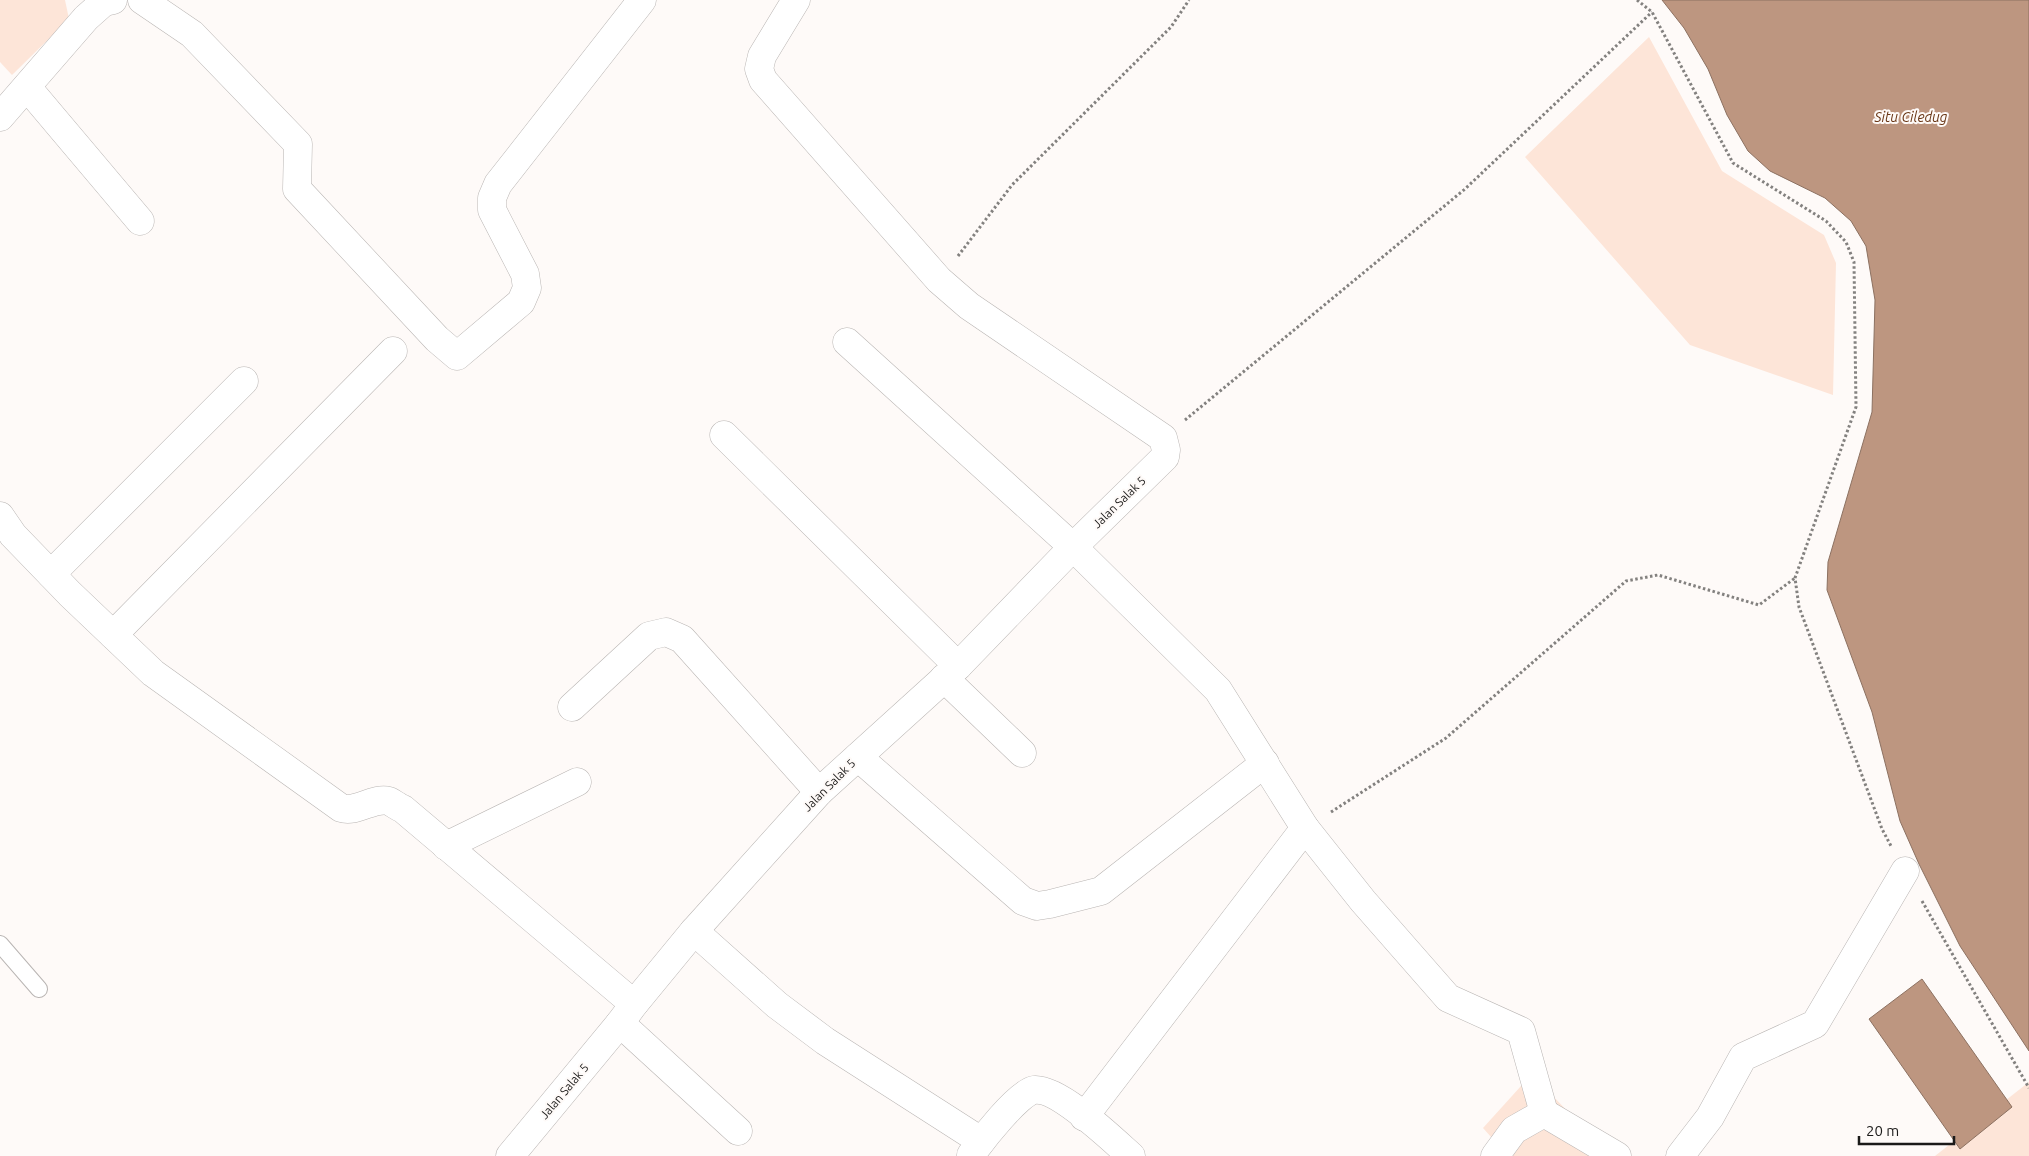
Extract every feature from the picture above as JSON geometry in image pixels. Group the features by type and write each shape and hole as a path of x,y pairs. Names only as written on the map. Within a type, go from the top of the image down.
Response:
{"street":[{"path":"0,117 86,18 104,2 113,0"},
{"path":"142,0 192,34 298,144 297,189 437,339 456,356 521,302 527,288 524,274 492,210 492,198 498,184 642,0"},
{"path":"796,0 762,56 759,69 763,80 939,280 969,306 1163,438"},
{"path":"27,87 140,221"},
{"path":"847,342 1072,547 1218,690 1305,828 1363,901 1448,998 1520,1031 1544,1113 1617,1156"},
{"path":"113,635 393,351"},
{"path":"51,574 244,380"},
{"path":"724,435 951,672 1022,753"},
{"name":"Jalan Salak 5","path":"510,1156 694,931 819,792 951,672 1072,547 1165,457 1166,450 1163,438"},
{"path":"0,516 13,535 51,574 153,673 341,808 348,810 388,801 403,810 446,846 627,1014 738,1131"},
{"path":"572,707 649,636 666,632 682,639 819,792"},
{"path":"858,757 1023,901 1037,906 1101,891 1265,763"},
{"path":"446,846 577,782"},
{"path":"1084,1117 1305,828"},
{"path":"1680,1156 1710,1117 1743,1057 1815,1024 1905,871"},
{"path":"694,931 777,1005 825,1042 975,1148 1021,1096 1033,1090 1046,1091 1101,1128 1131,1156"},
{"path":"1495,1156 1514,1130 1544,1113"}],"lane":[{"path":"0,944 39,990"}],"path":[{"path":"939,280 1012,185 1171,26 1189,0"},
{"path":"1637,0 1652,12 1733,163 1826,221 1846,242 1854,262 1856,407 1796,578 1799,607 1882,829 2029,1088"},
{"path":"1163,438 1465,189 1652,12"},
{"path":"1305,828 1446,738 1626,580 1658,575 1759,605 1796,578"}],"shaded area":[{"path":"0,0 65,0 69,19 12,75 0,62"},
{"path":"1649,37 1722,171 1824,235 1836,263 1833,395 1690,345 1525,157"},
{"path":"1532,1074 1610,1156 1508,1156 1483,1128"},
{"path":"2029,1082 2029,1156 1935,1156"}],"water":[{"name":"Situ Ciledug","path":"1662,0 2029,0 2029,1051 1960,946 1900,821 1872,712 1827,590 1828,562 1872,412 1875,300 1866,246 1851,221 1825,198 1770,171 1748,151 1727,115 1708,69 1684,28"},
{"path":"1922,979 2012,1107 1960,1149 1869,1019"}]}
